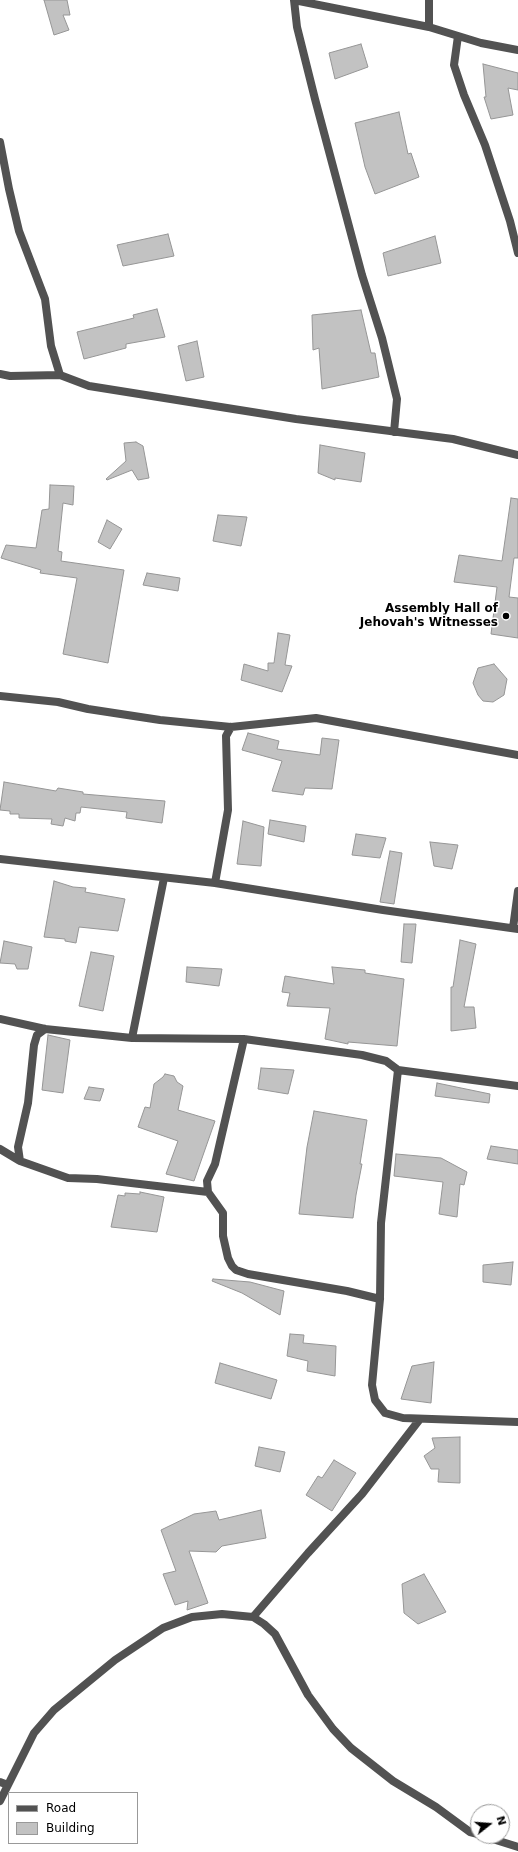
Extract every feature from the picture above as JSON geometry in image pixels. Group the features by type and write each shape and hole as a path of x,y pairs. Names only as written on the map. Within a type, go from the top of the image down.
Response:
{"street":[{"path":"394,432 397,399 382,338 362,275 315,100 297,27 294,0 428,26 482,43 518,50"},
{"path":"428,26 429,0"},
{"path":"458,36 454,65 484,145 510,221 518,253"},
{"path":"0,142 19,231 45,299 51,346 60,375"},
{"path":"0,374 10,376 60,375 89,386 193,404 453,439 518,455"},
{"path":"0,696 58,702 88,709 160,720 231,727 316,718 518,756"},
{"path":"215,883 228,810 226,736 231,727"},
{"path":"0,859 215,883 383,910 515,929 518,891"},
{"path":"132,1038 164,878"},
{"path":"0,1019 45,1029 132,1038 244,1039 362,1055 386,1061 398,1070 518,1086"},
{"path":"20,1161 18,1147 28,1103 34,1044 37,1035 45,1029"},
{"path":"244,1039 215,1164 207,1181 208,1192 223,1213 223,1236 228,1258 236,1270 248,1274 340,1290 380,1299"},
{"path":"398,1070 381,1223 380,1299 372,1384 375,1400 385,1413 403,1418 518,1422"},
{"path":"0,1149 20,1161 68,1178 97,1179 208,1192"},
{"path":"253,1617 308,1553 362,1494 420,1419"},
{"path":"0,1801 34,1733 54,1710 104,1668 147,1637 178,1621 198,1616 222,1614 253,1617 264,1624 275,1634 308,1695 333,1729 351,1748 393,1781 436,1807 470,1832"},
{"path":"0,1782 8,1785"}],"building":[{"path":"44,0 67,0 70,15 63,15 69,30 54,35"},
{"path":"361,44 368,67 335,79 329,53"},
{"path":"483,64 518,73 518,90 508,88 513,115 491,119 484,97 486,97"},
{"path":"399,112 408,154 411,153 419,177 375,194 365,167 355,123"},
{"path":"168,234 174,256 123,266 117,245"},
{"path":"435,236 441,263 388,276 383,253"},
{"path":"157,309 165,337 126,344 126,348 84,359 77,332 134,318 133,315"},
{"path":"361,310 371,353 375,353 379,377 322,389 319,348 313,350 312,315"},
{"path":"197,341 204,377 186,381 178,346"},
{"path":"136,442 143,446 149,478 138,480 132,470 107,480 106,479 126,461 124,443"},
{"path":"320,445 365,453 361,482 335,478 335,480 318,473"},
{"path":"50,485 74,486 73,505 63,503 58,551 62,552 61,561 124,570 108,663 63,654 77,578 40,573 41,570 1,558 6,545 36,548 42,510 49,509"},
{"path":"511,498 518,499 518,558 514,558 509,597 518,598 518,638 491,634 497,587 454,582 459,555 502,561"},
{"path":"218,515 247,517 241,546 213,541"},
{"path":"107,520 122,529 110,549 98,542"},
{"path":"147,573 180,578 178,591 143,585"},
{"path":"278,633 290,635 285,665 292,666 282,692 241,680 244,664 268,671 268,663 274,663"},
{"path":"494,664 507,679 504,695 493,702 483,701 478,695 473,683 478,668"},
{"path":"248,733 279,741 277,749 320,755 322,738 339,740 332,789 305,788 303,795 272,791 282,761 242,750"},
{"path":"4,782 56,791 58,788 83,792 83,794 165,801 162,823 126,818 127,812 81,807 80,813 76,813 75,821 65,818 63,826 51,824 52,819 19,818 19,814 10,814 10,811 0,810"},
{"path":"270,820 306,826 304,842 268,834"},
{"path":"243,821 264,827 261,866 237,864"},
{"path":"356,834 386,838 380,858 352,855"},
{"path":"430,842 458,845 452,869 434,866"},
{"path":"390,851 402,853 394,904 380,902"},
{"path":"54,881 73,887 86,888 85,892 125,899 118,931 79,927 76,943 65,941 65,939 44,937"},
{"path":"404,924 416,924 412,963 401,962"},
{"path":"460,940 476,944 464,1007 474,1007 476,1028 451,1031 451,987 453,987"},
{"path":"4,941 32,947 28,969 17,969 15,964 0,963"},
{"path":"91,952 114,956 103,1011 79,1006"},
{"path":"187,967 222,969 219,986 186,982"},
{"path":"332,967 365,970 365,973 404,979 397,1046 348,1042 348,1044 325,1039 330,1008 287,1006 290,993 282,992 285,976 334,984"},
{"path":"48,1035 70,1040 63,1093 42,1090"},
{"path":"261,1068 294,1070 288,1094 258,1089"},
{"path":"165,1074 174,1076 177,1082 183,1086 178,1110 215,1121 194,1181 166,1174 178,1141 138,1127 145,1107 150,1108 154,1084"},
{"path":"437,1083 490,1094 489,1103 435,1096"},
{"path":"89,1087 104,1089 100,1101 84,1099"},
{"path":"314,1111 367,1120 360,1164 362,1164 353,1218 299,1214 307,1147"},
{"path":"491,1146 518,1150 518,1164 487,1159"},
{"path":"396,1154 441,1158 467,1172 464,1185 460,1184 457,1217 439,1214 443,1182 394,1176"},
{"path":"140,1192 164,1197 157,1232 111,1227 118,1195 125,1196 125,1193 140,1194"},
{"path":"513,1262 511,1285 483,1282 483,1265"},
{"path":"213,1279 250,1282 284,1291 280,1315 242,1293 212,1281"},
{"path":"290,1334 304,1335 303,1343 336,1346 335,1376 307,1371 308,1361 287,1356"},
{"path":"434,1362 431,1403 401,1399 412,1366"},
{"path":"220,1363 277,1380 271,1399 215,1383"},
{"path":"460,1437 460,1483 438,1482 439,1469 431,1469 424,1456 435,1448 432,1438"},
{"path":"259,1447 285,1452 280,1472 255,1466"},
{"path":"334,1460 356,1473 332,1511 306,1495 318,1476 322,1478"},
{"path":"261,1510 266,1538 222,1546 216,1552 189,1551 208,1603 187,1610 188,1601 175,1605 163,1574 176,1571 161,1530 194,1514 216,1511 219,1520"},
{"path":"424,1574 446,1612 418,1624 404,1613 402,1584"}],"place":[{"name":"Assembly Hall of Jehovah's Witnesses","path":"506,616"}]}
